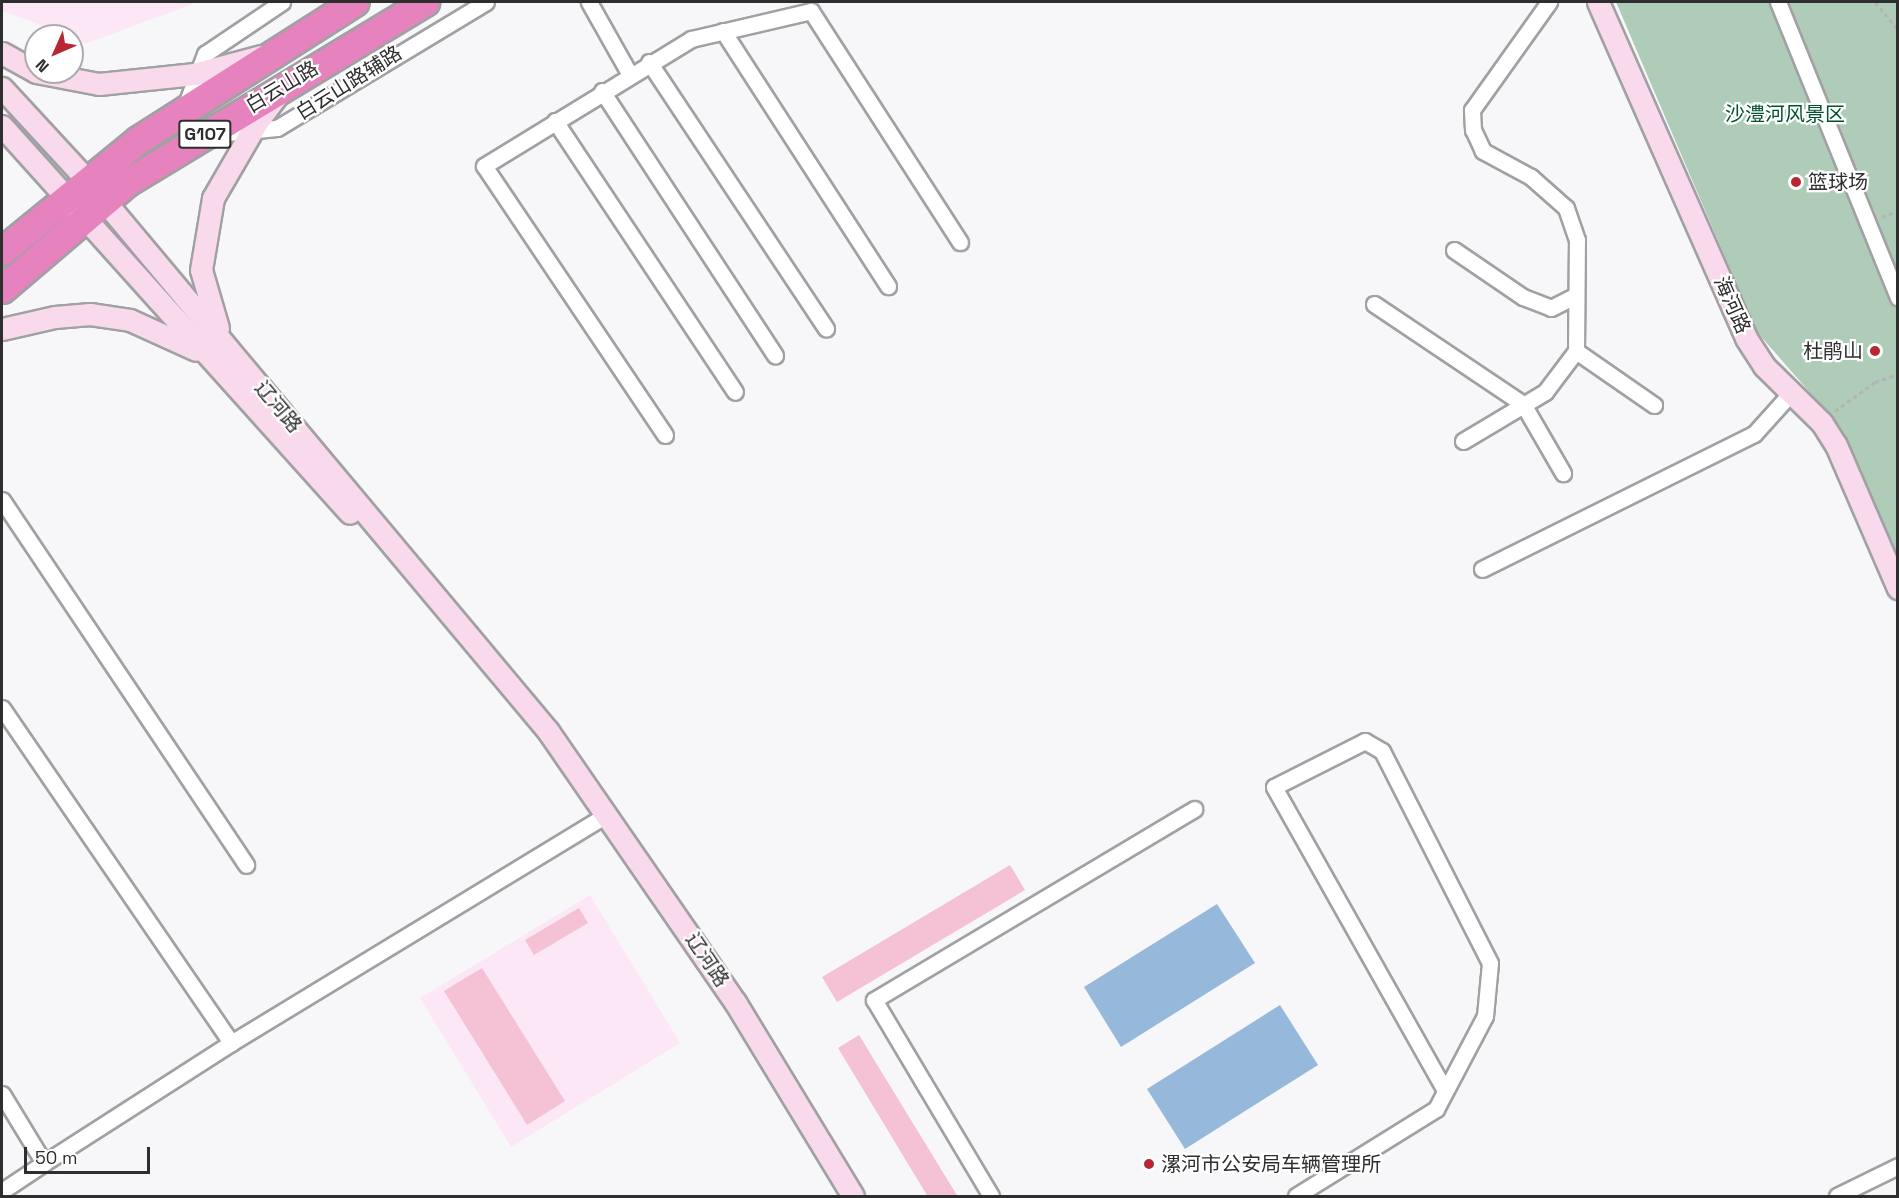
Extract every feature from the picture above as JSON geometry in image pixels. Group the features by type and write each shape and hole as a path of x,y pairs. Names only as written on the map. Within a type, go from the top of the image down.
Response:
{"highway":[{"name":"白云山路","path":"2,251 87,179 270,54 355,2"},
{"name":"白云山路","path":"2,289 104,200 286,83 425,2"}],"street":[{"path":"184,111 205,54 282,2"},
{"name":"白云山路辅路","path":"202,136 277,128 486,2"},
{"path":"589,2 629,73"},
{"path":"1464,441 1545,392 1576,351 1577,240 1566,208 1531,177 1483,151 1473,130 1472,110 1549,2"},
{"name":"海河路","path":"1598,2 1746,338 1790,394 1822,423 1836,445 1898,588"},
{"path":"1778,2 1898,298"},
{"path":"665,435 484,166 629,73 691,39 810,11 960,242"},
{"path":"723,31 888,286"},
{"path":"2,53 24,65"},
{"path":"84,81 99,84 198,73 270,54"},
{"path":"649,62 826,328"},
{"path":"221,338 201,270 213,198 252,130 286,83"},
{"name":"辽河路","path":"2,88 87,179 548,731 608,814 735,1002 853,1197"},
{"path":"602,91 776,355"},
{"path":"555,121 735,392"},
{"name":"辽河路","path":"2,126 204,354 548,731"},
{"path":"1454,250 1523,297 1551,308 1565,304 1575,296"},
{"path":"1374,304 1523,404 1563,473"},
{"path":"2,329 55,317 100,316 130,320 204,354"},
{"path":"1576,351 1654,405"},
{"path":"1482,569 1754,434 1790,394"},
{"path":"2,500 246,865"},
{"path":"2,708 231,1043"},
{"path":"1296,1197 1436,1109 1485,1016 1490,963 1382,751 1365,741 1274,787 1445,1090"},
{"path":"991,1197 874,1000 1194,809"},
{"path":"2,1191 231,1043 608,814"},
{"path":"2,1094 44,1163"},
{"path":"1838,1197 1898,1166"}],"path":[{"path":"1875,2 1898,29"},
{"path":"1822,423 1875,382 1898,374"}],"shaded area":[{"path":"2,2 198,2 85,44 84,24 38,24 2,11"},
{"path":"590,895 680,1043 511,1147 420,998"}],"green space":[{"name":"沙澧河风景区","path":"1616,2 1897,2 1897,558 1839,426 1757,332"}],"water":[{"path":"1217,904 1255,963 1121,1047 1084,987"},
{"path":"1280,1005 1318,1065 1185,1149 1147,1089"}],"building":[{"path":"1010,865 1025,890 837,1002 822,977"},
{"path":"579,908 588,923 534,955 525,940"},
{"path":"482,968 565,1101 527,1125 444,991"},
{"path":"859,1035 958,1197 928,1197 838,1048"}],"place":[{"name":"篮球场","path":"1796,182"},
{"name":"杜鹃山","path":"1875,351"},
{"name":"漯河市公安局车辆管理所","path":"1149,1164"}]}
